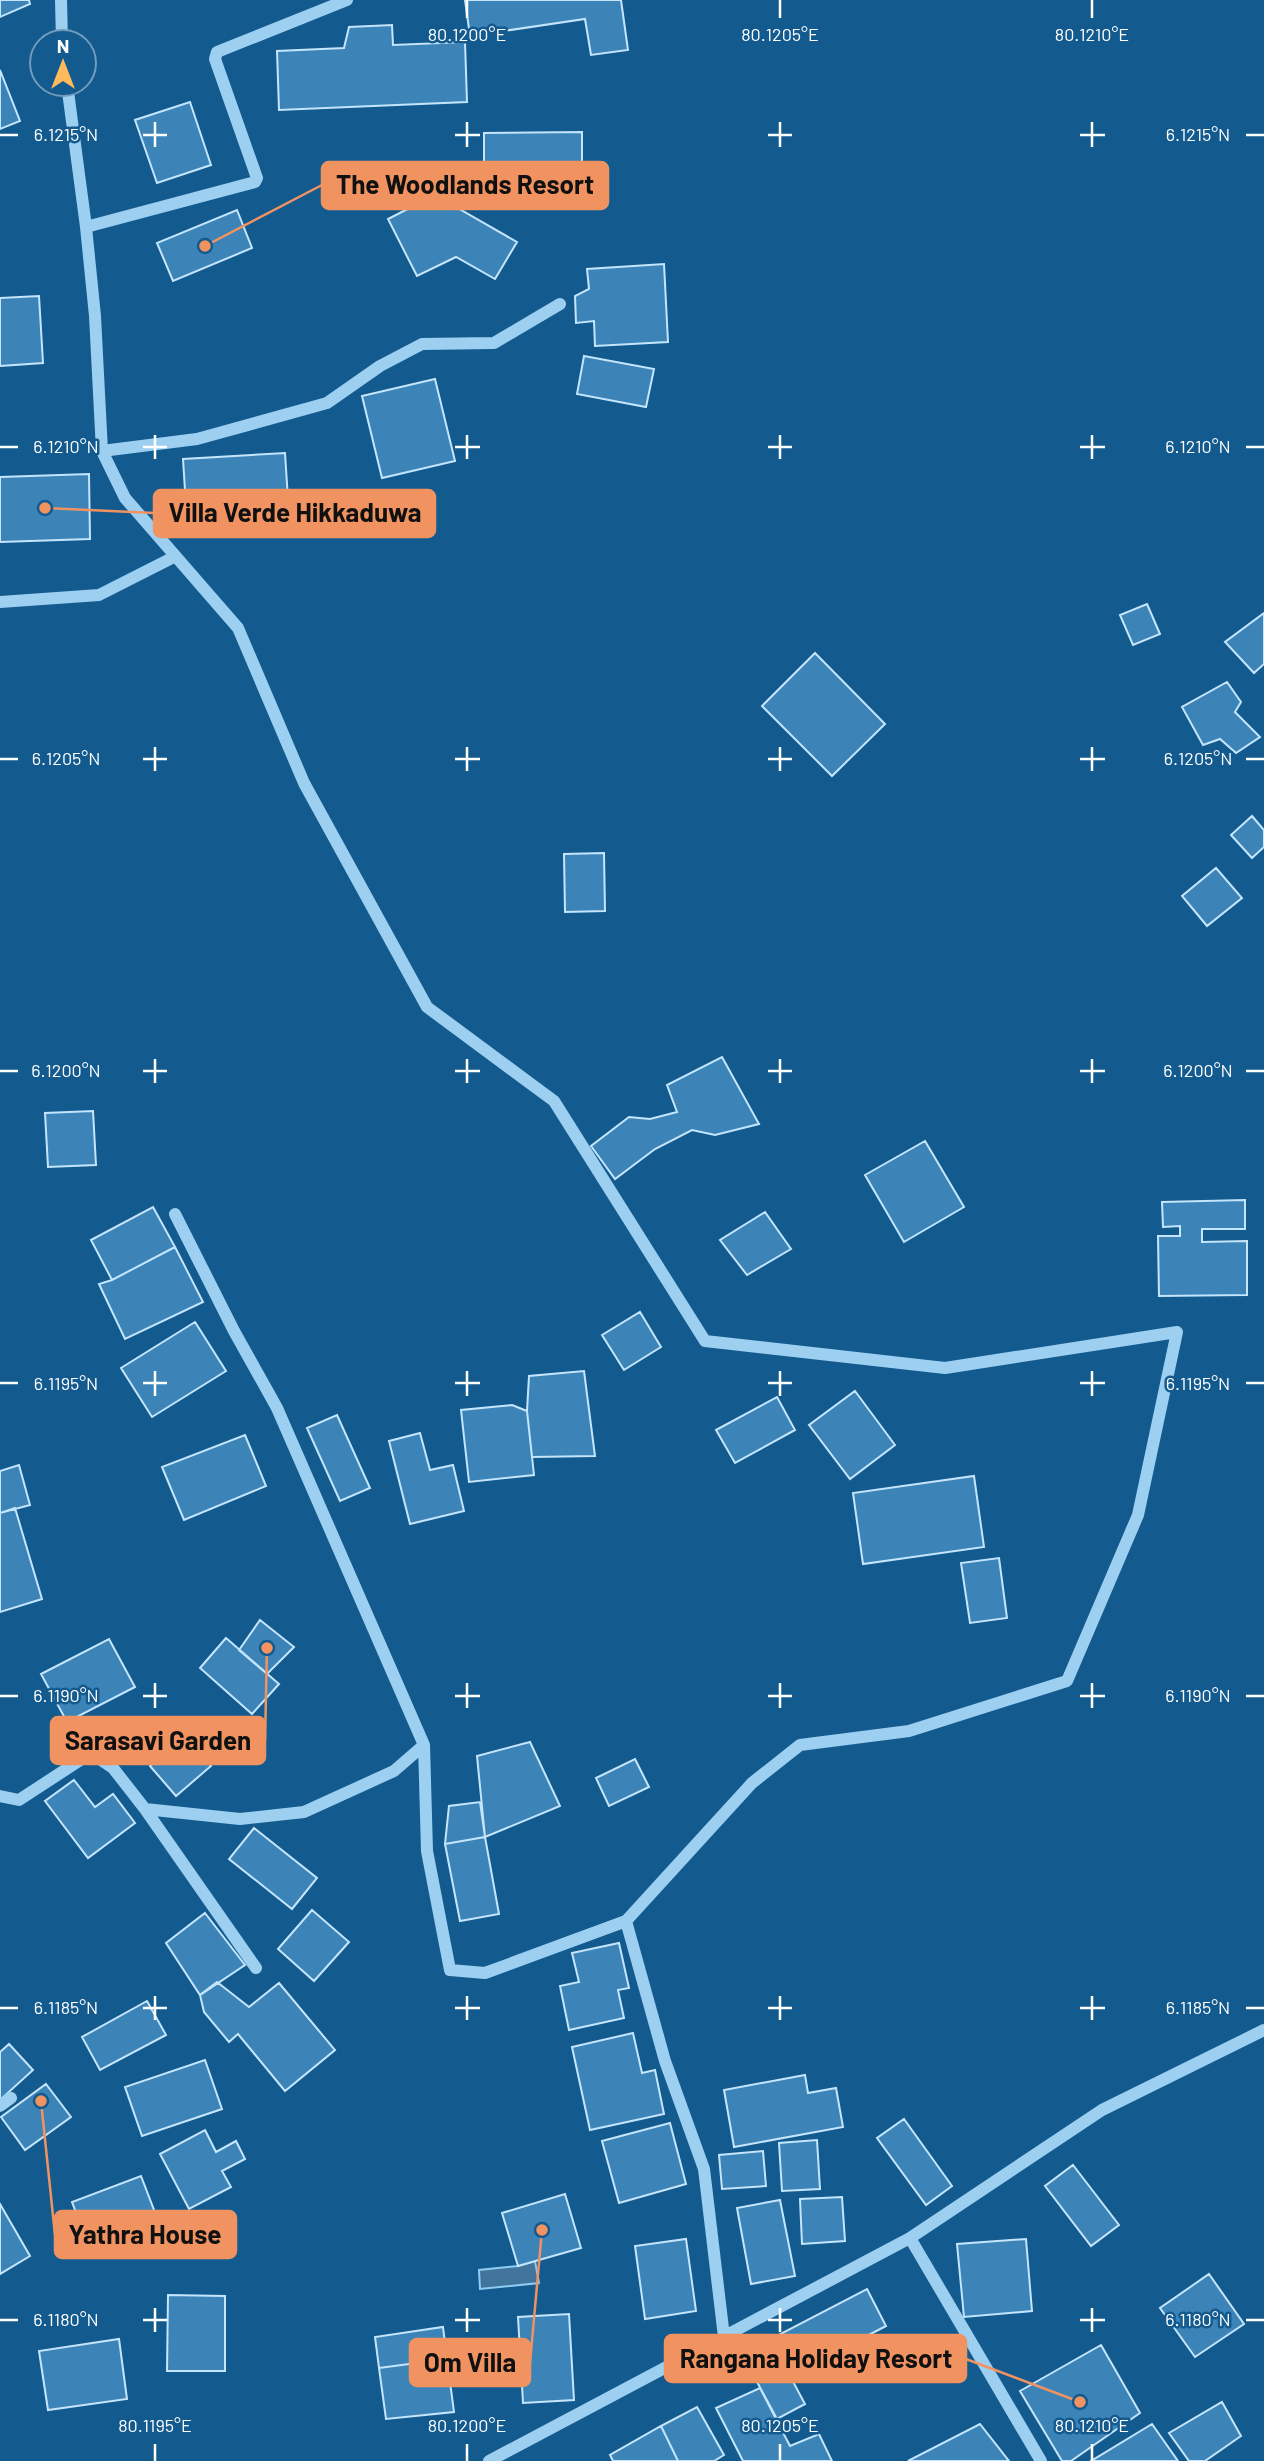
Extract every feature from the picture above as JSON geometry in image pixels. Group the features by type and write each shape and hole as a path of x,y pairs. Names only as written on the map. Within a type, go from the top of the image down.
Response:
{"street":[{"path":"61,0 62,28"},
{"path":"86,227 255,182 257,178 215,59 217,52 347,0"},
{"path":"69,98 96,316 102,451 125,498 238,628 304,783 427,1007 554,1101 705,1341 945,1368 1177,1332 1138,1514 1067,1681 909,1731 800,1745 752,1783 626,1921 485,1973 450,1970 427,1851 424,1745 277,1408 234,1331 176,1214"},
{"path":"102,451 197,439 327,403 380,366 422,344 494,342 561,304"},
{"path":"0,602 99,595 174,557"},
{"path":"145,1809 240,1819 304,1812 394,1770 424,1745"},
{"path":"0,1796 19,1800 91,1753 113,1768 145,1809 256,1968"},
{"path":"626,1921 666,2061 704,2169 724,2337"},
{"path":"489,2461 910,2238 1102,2110 1264,2030"},
{"path":"0,2106 11,2098"},
{"path":"910,2238 1041,2461"}],"water":[{"path":"535,2261 539,2283 480,2289 479,2270 518,2266"}],"building":[{"path":"0,0 29,0 30,4 0,17"},
{"path":"465,0 621,0 628,50 591,55 585,19 470,36"},
{"path":"392,25 393,45 465,42 467,102 279,110 277,51 344,48 349,27"},
{"path":"0,70 20,121 0,129"},
{"path":"190,102 211,165 157,183 135,120"},
{"path":"582,132 582,191 484,191 484,133"},
{"path":"435,195 517,242 495,279 456,257 417,276 388,219"},
{"path":"237,210 252,248 173,281 157,243"},
{"path":"664,264 668,342 595,346 594,321 576,323 575,296 589,289 587,269"},
{"path":"39,296 43,363 0,366 0,298"},
{"path":"584,356 654,369 646,407 577,394"},
{"path":"435,379 455,461 382,478 362,396"},
{"path":"285,453 290,530 188,537 183,459"},
{"path":"89,474 90,539 0,542 0,477"},
{"path":"1147,604 1160,634 1133,645 1120,615"},
{"path":"1264,613 1264,664 1254,673 1225,642"},
{"path":"815,653 885,724 832,776 762,706"},
{"path":"1227,682 1241,702 1235,712 1260,737 1236,753 1220,739 1203,745 1182,707"},
{"path":"1252,816 1264,830 1264,847 1252,858 1231,835"},
{"path":"604,853 605,911 565,912 564,854"},
{"path":"1216,868 1242,898 1207,926 1182,896"},
{"path":"722,1057 759,1124 715,1135 692,1130 655,1149 615,1179 591,1146 629,1117 650,1119 677,1112 667,1085"},
{"path":"93,1111 96,1165 48,1167 45,1113"},
{"path":"925,1141 964,1207 904,1242 865,1175"},
{"path":"1245,1200 1245,1229 1202,1229 1202,1242 1247,1241 1247,1295 1159,1296 1158,1236 1180,1236 1180,1226 1163,1227 1162,1202"},
{"path":"153,1207 175,1247 112,1280 91,1240"},
{"path":"765,1212 791,1249 747,1275 720,1240"},
{"path":"175,1247 203,1302 125,1339 99,1284"},
{"path":"640,1312 661,1347 624,1370 602,1335"},
{"path":"195,1322 226,1371 152,1417 121,1368"},
{"path":"584,1371 595,1456 532,1457 527,1411 529,1376"},
{"path":"855,1391 895,1445 850,1479 809,1425"},
{"path":"777,1397 795,1430 735,1463 716,1430"},
{"path":"512,1405 527,1411 534,1475 469,1482 461,1410"},
{"path":"337,1415 370,1488 340,1501 307,1428"},
{"path":"420,1433 430,1470 453,1465 464,1511 410,1524 389,1441"},
{"path":"245,1435 266,1486 184,1520 162,1467"},
{"path":"19,1465 30,1505 0,1513 0,1471"},
{"path":"974,1476 984,1547 863,1564 853,1493"},
{"path":"15,1508 42,1599 0,1612 0,1513"},
{"path":"999,1558 1007,1618 970,1623 961,1563"},
{"path":"260,1620 294,1647 267,1674 239,1650"},
{"path":"226,1638 279,1684 252,1714 200,1668"},
{"path":"109,1639 135,1687 67,1722 41,1674"},
{"path":"185,1736 211,1766 176,1796 150,1766"},
{"path":"530,1742 560,1806 485,1837 477,1756"},
{"path":"635,1759 649,1787 609,1806 596,1778"},
{"path":"74,1780 95,1807 113,1794 135,1823 88,1858 45,1801"},
{"path":"480,1802 485,1837 445,1844 449,1806"},
{"path":"254,1828 317,1878 292,1909 229,1859"},
{"path":"485,1837 499,1914 460,1921 445,1844"},
{"path":"312,1910 349,1942 314,1981 278,1949"},
{"path":"205,1913 245,1965 200,1995 166,1943"},
{"path":"619,1943 629,1988 618,1990 624,2018 569,2030 560,1986 579,1982 572,1953"},
{"path":"217,1982 249,2007 279,1983 335,2050 285,2091 238,2034 229,2042 204,2012 200,1995"},
{"path":"147,2001 166,2035 100,2070 82,2037"},
{"path":"633,2033 642,2073 655,2070 664,2114 590,2130 572,2047"},
{"path":"9,2044 33,2070 0,2100 0,2052"},
{"path":"205,2060 222,2109 142,2136 125,2087"},
{"path":"805,2075 808,2093 836,2088 843,2127 734,2147 724,2090"},
{"path":"46,2084 71,2117 25,2150 1,2117"},
{"path":"904,2119 952,2186 926,2205 877,2138"},
{"path":"670,2123 686,2184 619,2203 602,2141"},
{"path":"205,2130 216,2152 236,2141 245,2159 222,2171 231,2187 189,2209 160,2154"},
{"path":"817,2140 820,2189 782,2191 779,2143"},
{"path":"763,2151 766,2186 722,2189 719,2155"},
{"path":"1073,2165 1119,2225 1091,2246 1045,2186"},
{"path":"141,2176 159,2223 90,2249 72,2202"},
{"path":"565,2194 581,2248 518,2266 502,2213"},
{"path":"842,2197 845,2241 802,2244 800,2199"},
{"path":"780,2200 795,2276 751,2284 737,2208"},
{"path":"0,2204 30,2256 0,2274"},
{"path":"686,2239 696,2311 645,2319 635,2246"},
{"path":"1026,2239 1032,2311 964,2317 957,2244"},
{"path":"1209,2274 1244,2324 1195,2357 1160,2308"},
{"path":"867,2289 886,2326 790,2376 805,2404 777,2419 742,2354"},
{"path":"168,2295 225,2296 225,2371 167,2371"},
{"path":"569,2314 574,2400 523,2403 518,2317"},
{"path":"443,2327 447,2359 379,2368 375,2337"},
{"path":"119,2339 127,2399 48,2410 39,2351"},
{"path":"1101,2345 1140,2413 1071,2461 1062,2461 1020,2391"},
{"path":"447,2359 454,2412 386,2419 379,2368"},
{"path":"760,2388 790,2446 819,2434 832,2461 743,2461 716,2408"},
{"path":"1222,2402 1241,2436 1205,2461 1189,2461 1169,2433"},
{"path":"697,2407 724,2455 714,2461 678,2461 661,2426"},
{"path":"980,2424 1009,2461 908,2461"},
{"path":"1152,2424 1178,2461 1091,2461"},
{"path":"661,2426 678,2461 613,2461 610,2455"}],"place":[{"name":"The Woodlands Resort","path":"205,246"},
{"name":"Villa Verde Hikkaduwa","path":"45,508"},
{"name":"Sarasavi Garden","path":"267,1648"},
{"name":"Yathra House","path":"41,2101"},
{"name":"Om Villa","path":"542,2230"},
{"name":"Rangana Holiday Resort","path":"1080,2402"}]}
